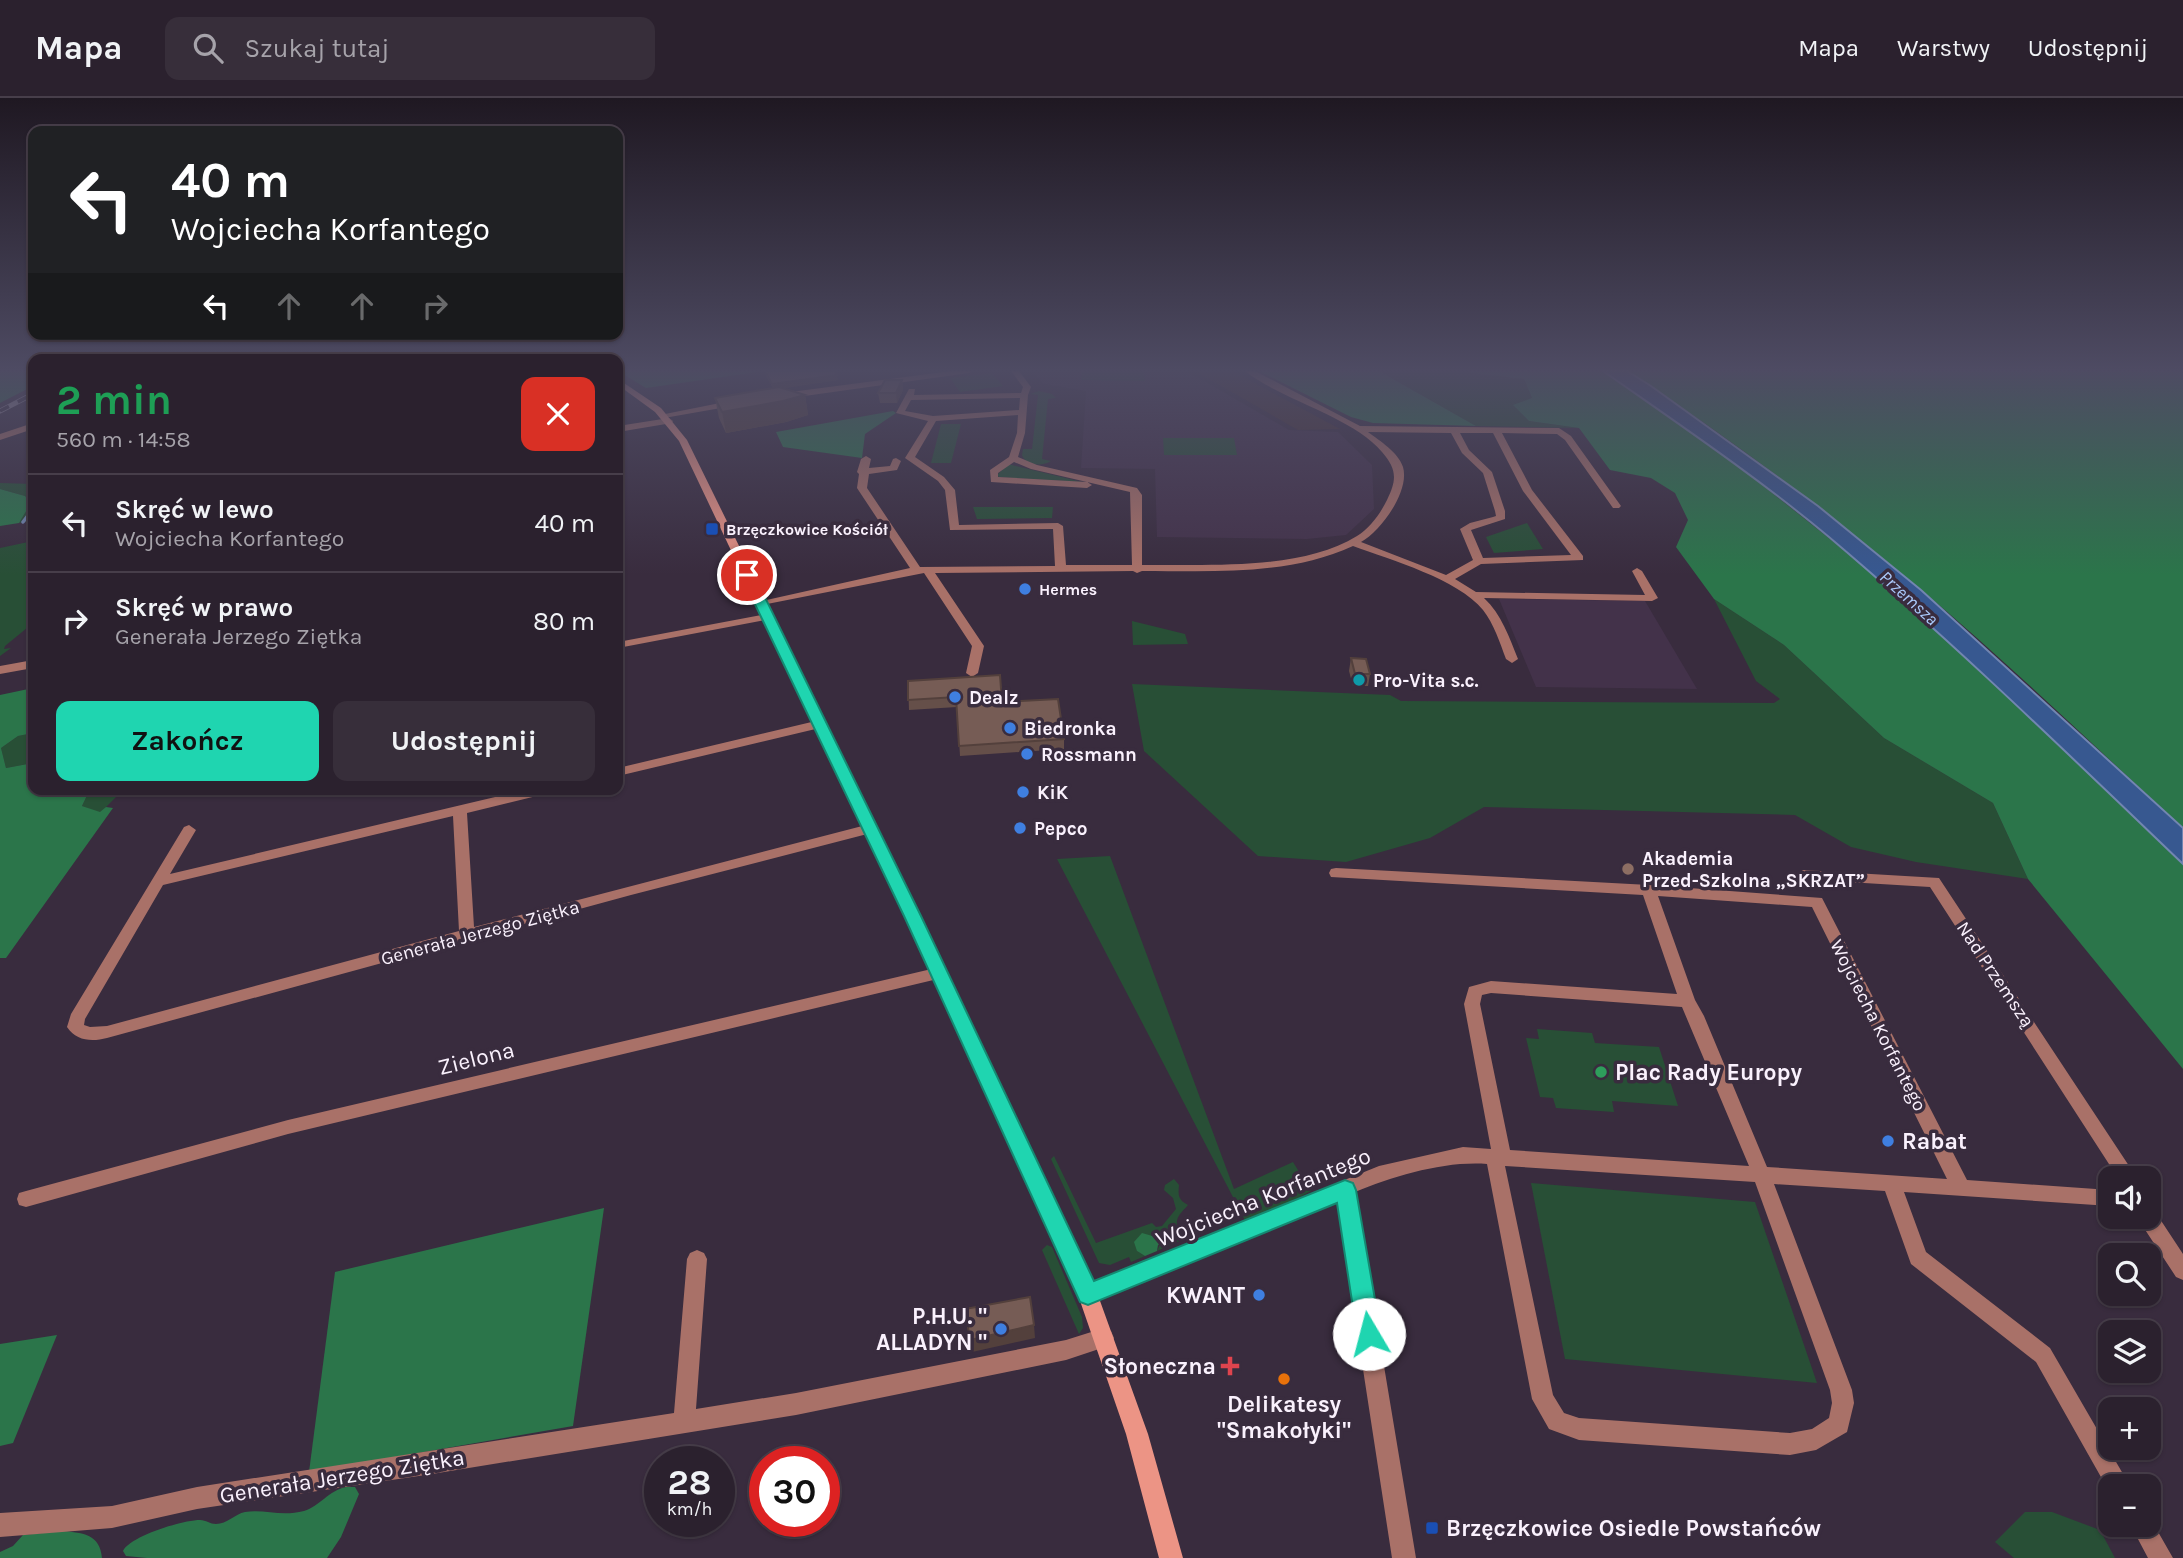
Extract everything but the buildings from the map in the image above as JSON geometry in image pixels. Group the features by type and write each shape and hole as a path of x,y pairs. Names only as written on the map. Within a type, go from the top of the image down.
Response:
{"main road":[{"path":"682,439 940,973 1088,1294 1137,1434 1171,1558"}],"street":[{"path":"921,439 910,458 941,479 950,490 954,528 1058,526 1061,569"},
{"path":"1019,439 1013,458 993,472 994,480 1086,485 1097,481"},
{"path":"623,644 922,570 1202,569 1282,564 1332,552 1354,543 1378,523 1400,483 1398,466 1383,447 1372,439"},
{"path":"1459,439 1465,451 1492,480 1501,517 1465,528 1479,561"},
{"path":"1445,580 1479,561 1579,558 1528,491 1500,439"},
{"path":"1570,439 1616,506"},
{"path":"1013,458 1034,467 1134,490 1137,495 1138,570"},
{"path":"866,459 862,472 862,488 978,646 972,673"},
{"path":"862,472 894,468 896,461"},
{"path":"1354,543 1445,580 1474,595 1494,618 1512,659"},
{"path":"1474,595 1652,598 1637,571"},
{"path":"0,670 28,665"},
{"path":"623,771 820,724"},
{"path":"168,879 460,810 509,795"},
{"path":"460,810 467,936"},
{"name":"Generała Jerzego Ziętka","path":"168,879 76,1021 76,1029 89,1035 870,829"},
{"path":"168,879 189,830"},
{"path":"1336,873 1817,902"},
{"name":"Wojciecha Korfantego","path":"1803,875 1960,1186"},
{"name":"Nad Przemszą","path":"1803,875 1934,882 2120,1166"},
{"path":"1649,890 1687,1001 1696,1016 1761,1174 1843,1403 1839,1424 1816,1439 1790,1444 1579,1429 1557,1422 1543,1399 1472,1004 1475,991 1491,987 1687,1001"},
{"name":"Zielona","path":"26,1199 288,1127 940,973"},
{"name":"Wojciecha Korfantego","path":"1088,1294 1345,1190 1378,1174 1454,1157 1498,1156 2098,1197"},
{"path":"1891,1183 1918,1258 2043,1355 2112,1474"},
{"path":"1345,1190 1404,1558"},
{"path":"2156,1229 2183,1271"},
{"path":"684,1422 697,1259"},
{"name":"Generała Jerzego Ziętka","path":"0,1525 112,1517 197,1498 432,1464 796,1404 1066,1350 1104,1338"},
{"path":"2149,1537 2161,1558"}],"shaded area":[{"path":"1083,439 1345,439 1372,465 1374,509 1346,535 1307,539 1157,537 1155,469 1081,468"},
{"path":"1499,599 1645,601 1697,689 1536,687"}],"green space":[{"path":"779,439 864,439 862,458 783,447"},
{"path":"937,439 957,439 951,463 931,463"},
{"path":"1033,439 1044,439 1042,459 1051,461 1030,463 1022,455 1023,449 1032,449"},
{"path":"1163,439 1234,439 1237,455 1164,455"},
{"path":"1587,439 1700,439 1854,558 1991,680 2183,864 2183,1069 2028,879 1993,803 1884,738 1784,645 1714,599 1676,547 1688,520 1675,493 1651,478 1610,470"},
{"path":"1727,439 2183,439 2183,828 1954,618 1885,560"},
{"path":"1008,464 1082,482 999,477 997,475"},
{"path":"0,483 28,484 28,500 25,496 0,489"},
{"path":"0,489 25,496 28,508 19,523 0,526"},
{"path":"973,507 1053,507 1052,518 977,519"},
{"path":"28,508 28,522 19,523"},
{"path":"1527,523 1543,549 1494,553 1486,537"},
{"path":"28,542 28,627 5,646 4,649 11,648 0,656 0,548"},
{"path":"1714,599 1784,645 1884,738 1993,803 2028,879 1916,862 1851,847 1795,815 1484,807 1430,838 1346,862 1258,856 1144,751 1132,684 1390,695 1401,701 1774,703 1780,699 1756,681"},
{"path":"1132,621 1185,634 1188,644 1133,645"},
{"path":"28,689 28,734 18,736 1,748 6,768 28,764 28,795 87,795 82,806 100,812 106,807 113,808 6,958 0,958 0,695"},
{"path":"28,734 28,764 6,768 1,748 18,736"},
{"path":"87,795 118,795 100,813 82,806"},
{"path":"1110,856 1234,1189 1293,1162 1311,1191 1247,1224 1057,859"},
{"name":"Plac Rady Europy","path":"1537,1029 1592,1033 1595,1043 1659,1047 1678,1106 1612,1101 1614,1112 1556,1108 1553,1098 1540,1097 1526,1038 1539,1039"},
{"path":"1054,1156 1096,1243 1152,1223 1156,1227 1162,1226 1176,1209 1173,1198 1164,1190 1165,1185 1174,1179 1179,1185 1180,1199 1188,1205 1177,1222 1178,1229 1185,1233 1184,1239 1157,1251 1161,1242 1160,1235 1148,1236 1137,1251 1145,1256 1131,1262 1129,1257 1110,1265 1099,1263 1051,1159"},
{"path":"1531,1183 1755,1202 1817,1383 1565,1359"},
{"path":"604,1208 573,1426 309,1472 335,1272"},
{"path":"1165,1229 1170,1236 1158,1245 1157,1251 1145,1256 1137,1251 1134,1242 1142,1233 1156,1237"},
{"path":"1047,1245 1052,1247 1082,1317 1083,1328 1079,1334 1042,1250"},
{"path":"57,1335 13,1443 0,1446 0,1344"},
{"path":"346,1487 355,1487 359,1494 341,1537 327,1558 147,1558 126,1556 123,1551 146,1535 182,1523 200,1520 220,1524 245,1512 304,1511"},
{"path":"2025,1512 2052,1512 2098,1529 2098,1537 2104,1537 2115,1558 2014,1558 1995,1542"},
{"path":"63,1531 84,1534 94,1539 101,1550 102,1558 0,1558 0,1552 13,1546 23,1535"}],"water":[{"name":"Przemsza","path":"1700,439 1725,439 1818,506 1921,590 2183,828 2183,864 1875,576 1746,472"}],"waterway":[{"path":"23,522 28,516"}],"place":[{"name":"Brzęczkowice Kościół","path":"712,529"},
{"name":"Hermes","path":"1025,589"},
{"name":"Pro-Vita s.c.","path":"1359,680"},
{"name":"Dealz","path":"955,697"},
{"name":"Biedronka","path":"1010,728"},
{"name":"Rossmann","path":"1027,754"},
{"name":"KiK","path":"1023,792"},
{"name":"Pepco","path":"1020,828"},
{"name":"Akademia Przed-Szkolna „SKRZAT”","path":"1628,869"},
{"name":"Plac Rady Europy","path":"1601,1072"},
{"name":"Rabat","path":"1888,1141"},
{"name":"KWANT","path":"1259,1295"},
{"name":"P.H.U. \" ALLADYN \"","path":"1001,1329"},
{"name":"Słoneczna","path":"1230,1366"},
{"name":"Delikatesy \"Smakołyki\"","path":"1284,1379"},
{"name":"Brzęczkowice Osiedle Powstańców","path":"1432,1528"}],"route":[{"path":"747,575 913,916 1088,1294 1345,1190 1369,1334"}]}
